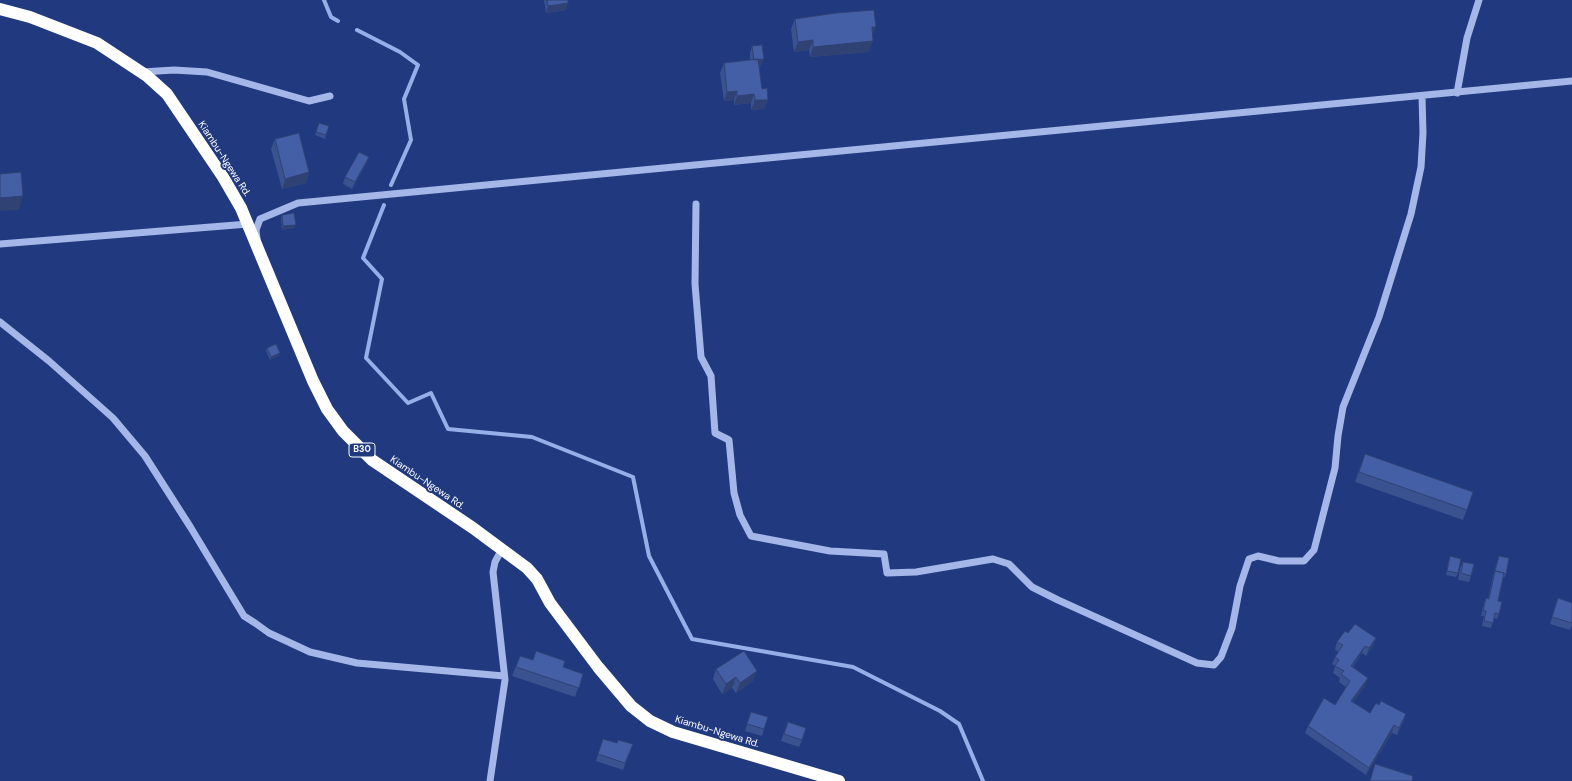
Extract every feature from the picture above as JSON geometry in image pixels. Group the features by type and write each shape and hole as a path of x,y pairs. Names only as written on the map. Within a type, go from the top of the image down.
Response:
{"highway":[{"name":"Kiambu-Ngewa Rd.","path":"0,9 30,17 97,44 141,72 167,94 223,177 248,224 312,381 327,409 343,431 372,460 502,549 527,568 537,579 550,603 598,667 631,706 650,721 673,732 839,781"}],"street":[{"path":"1456,93 1467,38 1478,0"},
{"path":"141,72 174,70 207,72 309,101 330,96"},
{"path":"257,247 256,230 260,219 298,203 1572,82"},
{"path":"696,204 695,284 702,357 711,376 715,433 730,440 734,493 740,515 751,536 830,551 884,554 887,572 916,572 993,559 1009,564 1032,586 1058,600 1197,663 1214,665 1221,657 1232,628 1240,586 1249,559 1258,556 1279,561 1304,561 1314,550 1335,468 1343,407 1379,317 1411,214 1421,167 1423,133 1422,96"},
{"path":"0,244 248,224"},
{"path":"0,322 49,361 118,424 145,456 191,528 244,616 269,633 310,652 358,663 504,676"},
{"path":"490,781 504,676 493,572 495,562 502,549"}],"building":[{"path":"547,0 568,0 568,3 548,6"},
{"path":"874,10 876,27 872,27 873,41 813,47 813,40 798,42 795,19 836,13"},
{"path":"762,45 764,59 754,60 752,46"},
{"path":"758,59 762,89 767,88 768,100 755,100 754,94 737,96 737,91 727,92 724,63"},
{"path":"319,123 329,126 326,135 316,132"},
{"path":"299,133 309,172 285,179 275,139"},
{"path":"359,152 369,157 355,182 345,177"},
{"path":"21,172 23,196 0,198 0,174"},
{"path":"294,213 296,225 283,226 282,215"},
{"path":"276,344 280,353 271,357 267,348"},
{"path":"1365,454 1473,492 1467,510 1359,472"},
{"path":"1450,556 1461,559 1458,573 1447,571"},
{"path":"1499,556 1509,558 1506,574 1495,571"},
{"path":"1463,562 1474,564 1471,576 1461,573"},
{"path":"1495,571 1504,573 1498,601 1502,602 1499,614 1495,613 1493,623 1484,621 1486,611 1483,611 1486,598 1489,599"},
{"path":"1558,598 1572,603 1572,623 1552,617"},
{"path":"1355,624 1376,638 1369,648 1365,646 1351,666 1368,678 1351,701 1370,713 1376,703 1379,705 1381,701 1406,714 1399,728 1394,725 1369,768 1308,726 1324,698 1335,705 1350,681 1341,674 1344,671 1335,666 1339,660 1335,657 1343,645 1337,642 1345,631 1348,633"},
{"path":"536,651 565,661 563,667 583,674 579,688 516,667 520,656 533,660"},
{"path":"744,651 757,671 740,683 736,677 726,684 716,669"},
{"path":"751,712 768,717 764,729 747,724"},
{"path":"788,722 806,728 802,740 784,734"},
{"path":"603,739 617,743 618,740 633,744 625,763 598,754"},
{"path":"1375,764 1413,776 1412,781 1370,781"}],"waterway":[{"path":"324,0 331,17 338,21"},
{"path":"357,30 400,52 418,65 404,99 411,140 391,185"},
{"path":"384,205 363,258 382,279 366,358 408,403 431,393 448,429 532,437 633,477 649,556 692,639 853,667 940,711 959,724 983,781"}]}
